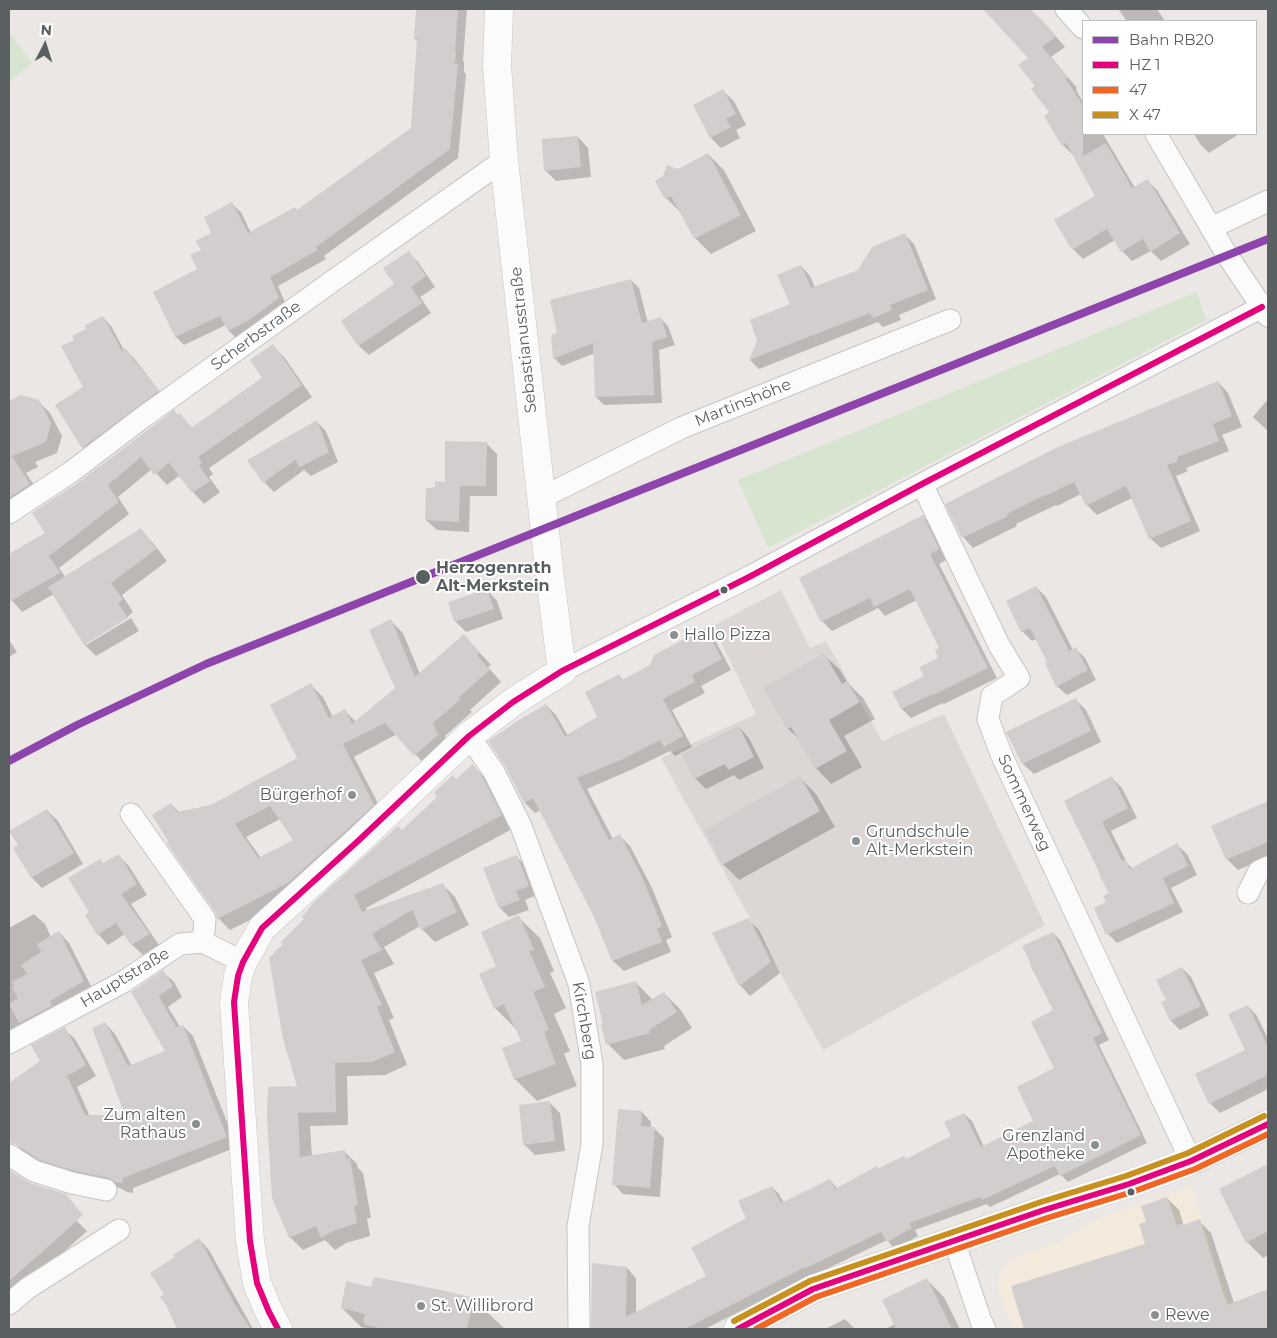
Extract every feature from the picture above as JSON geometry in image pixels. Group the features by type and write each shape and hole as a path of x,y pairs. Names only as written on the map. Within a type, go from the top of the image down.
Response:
{"main road":[{"name":"Sebastianusstraße","path":"499,9 497,65 504,160 562,670"},
{"path":"278,1329 257,1283 249,1226 234,1002 238,976 243,962 262,928 469,736 513,702 562,670"},
{"path":"738,1329 813,1289 1044,1210 1128,1184 1191,1161 1268,1124"}],"street":[{"path":"1066,9 1082,27"},
{"path":"562,670 751,576 922,484 1266,309 1227,255 1157,135"},
{"name":"Scherbstraße","path":"9,513 71,472 214,366 504,160"},
{"path":"1211,228 1268,201"},
{"name":"Martinshöhe","path":"541,498 681,428 950,320"},
{"name":"Sommerweg","path":"922,484 999,644 1019,678 992,696 988,719 1001,754 1191,1161"},
{"name":"Kirchberg","path":"469,736 494,772 521,826 579,984 592,1064 592,1144 578,1226 579,1329"},
{"path":"131,814 205,920 203,942 243,962"},
{"path":"1248,893 1259,871 1268,867"},
{"name":"Hauptstraße","path":"9,1043 123,982 180,944 203,942"},
{"path":"9,1155 34,1171 72,1183 106,1190"},
{"path":"9,1304 28,1288 118,1230"},
{"path":"954,1241 985,1329"}],"shaded area":[{"name":"Grundschule Alt-Merkstein","path":"781,590 810,648 826,641 882,741 944,714 1045,925 823,1050 661,758 756,714 713,626"},
{"path":"1191,1186 1229,1303 1268,1287 1268,1329 1013,1329 998,1289 999,1275 1009,1259 1059,1242 1100,1217"}],"green space":[{"path":"9,32 32,63 9,82"},
{"path":"1197,292 1206,320 768,548 738,480"}],"building":[{"path":"416,9 458,9 455,64 458,64 450,149 316,247 318,250 270,277 279,298 249,320 228,331 220,316 175,337 153,292 197,269 190,255 201,250 195,241 211,233 204,217 232,202 248,233 295,207 297,210 411,128 417,39 414,39"},
{"path":"983,9 1030,9 1043,21 1056,36 1042,47 1068,78 1066,79 1082,104 1083,156 1106,143 1132,188 1148,179 1180,233 1150,252 1143,239 1121,252 1107,229 1072,250 1054,220 1095,196 1066,143 1062,146 1044,116 1049,112 1031,89 1035,86 1018,65 1028,58"},
{"path":"723,89 736,114 726,119 731,127 710,138 693,105"},
{"path":"578,136 581,167 544,171 542,139"},
{"path":"708,153 741,215 694,239 671,196 665,199 655,181 663,176 667,165 678,169"},
{"path":"905,233 928,290 890,305 892,310 873,318 870,313 749,360 757,341 750,320 790,304 777,275 801,265 811,288 858,270 872,247"},
{"path":"409,251 426,276 411,287 422,303 358,346 341,321 394,284 383,268"},
{"path":"631,279 642,323 661,317 667,337 652,342 654,395 595,397 593,343 553,359 551,335 557,333 550,300"},
{"path":"103,316 122,351 125,348 159,391 82,448 55,405 83,387 61,346 74,340 72,336 86,329 84,326"},
{"path":"273,344 302,385 198,457 202,463 199,465 210,481 192,493 169,463 154,475 141,457 108,485 119,502 49,556 60,573 9,602 9,554 45,533 32,513 79,482 174,410 178,415 180,413 191,428 262,378 250,360"},
{"path":"1218,381 1232,416 1213,424 1219,441 1177,457 1178,461 1167,465 1191,521 1149,539 1126,486 1086,506 1074,482 962,538 945,504 1058,447"},
{"path":"21,395 39,400 51,423 46,442 12,456 30,484 9,498 9,401"},
{"path":"317,420 329,452 300,467 295,460 263,483 247,460"},
{"path":"445,441 487,442 486,486 460,486 459,522 425,520 426,488 435,487 435,481 445,482"},
{"path":"923,515 939,549 930,554 988,668 901,709 892,692 924,676 919,667 938,658 935,650 939,648 910,589 874,607 870,598 821,622 799,578"},
{"path":"141,528 156,549 111,583 123,600 118,603 128,618 84,645 48,587"},
{"path":"1036,586 1069,651 1076,647 1088,670 1056,687 1045,663 1047,662 1030,628 1021,632 1006,601"},
{"path":"487,589 494,609 454,622 448,602"},
{"path":"391,619 415,677 464,634 479,652 477,655 490,670 433,723 438,735 414,756 385,723 343,744 374,805 288,883 217,919 215,912 166,842 168,841 152,815 171,803 177,812 211,805 297,758 270,705 311,683 329,718 345,709 352,724 395,688 369,630","holes":["270,806 293,840 258,858 235,824"]},
{"path":"705,628 722,659 692,675 695,682 663,699 683,736 664,747 660,740 623,759 577,778 609,840 620,834 642,877 662,926 657,929 662,942 612,961 594,917 533,798 524,803 505,766 488,741 546,704 565,736 597,717 585,692 619,674 622,680 650,665 654,655"},
{"path":"824,653 842,684 847,681 860,702 829,720 847,751 815,769 791,727 787,729 763,688"},
{"path":"1076,698 1091,731 1022,764 1006,732"},
{"path":"739,726 754,757 728,770 725,764 694,779 682,754"},
{"path":"473,764 483,778 502,815 354,895 362,912 443,883 457,912 421,930 412,910 372,934 382,950 361,960 382,1005 377,1007 395,1052 372,1062 335,1063 336,1112 298,1113 300,1157 345,1150 346,1159 350,1158 358,1205 354,1206 357,1223 333,1231 321,1238 316,1226 289,1238 272,1198 267,1117 268,1087 297,1086 283,1039 269,958 283,944 281,942 304,919 302,917 313,903 398,826 402,830 437,797 434,792 453,775 456,779"},
{"path":"800,776 820,811 722,865 705,830"},
{"path":"1112,776 1128,808 1102,822 1122,861 1125,860 1130,869 1177,843 1188,866 1163,878 1174,903 1106,935 1094,908 1106,902 1103,896 1109,893 1064,801"},
{"path":"1268,801 1268,842 1226,860 1211,826"},
{"path":"47,809 74,853 31,878 13,848 18,845 9,831"},
{"path":"119,854 137,884 121,894 150,934 131,945 116,923 97,935 85,915 89,912 68,878 100,859 103,863"},
{"path":"517,855 529,886 516,891 520,900 499,908 483,868"},
{"path":"519,915 534,950 529,951 545,987 533,992 549,1030 544,1032 556,1064 514,1080 502,1048 521,1041 504,1004 494,1009 479,974 496,966 481,932"},
{"path":"749,918 771,962 739,986 712,933"},
{"path":"59,931 84,981 50,1001 52,1006 19,1023 9,1004 18,998 12,988 14,986 12,982 27,974 21,965 41,952 37,944"},
{"path":"1053,932 1102,1033 1093,1038 1141,1135 1060,1176 1055,1166 982,1200 980,1197 909,1223 912,1228 887,1242 881,1232 805,1267 685,1329 591,1329 592,1263 627,1267 626,1317 706,1276 691,1248 746,1218 738,1201 772,1186 781,1203 830,1179 835,1189 877,1166 879,1168 904,1156 906,1159 951,1136 944,1122 964,1113 981,1147 1033,1121 1017,1087 1054,1068 1031,1022 1053,1010 1022,946"},
{"path":"1182,967 1201,1006 1170,1021 1161,1002 1166,1000 1156,980"},
{"path":"163,970 173,986 159,996 176,1027 183,1025 227,1137 123,1178 123,1183 39,1160 16,1144 9,1143 9,1083 40,1061 31,1045 65,1027 86,1065 67,1076 85,1115 125,1115 92,1028 105,1022 128,1066 165,1051 131,992"},
{"path":"636,981 642,1005 664,992 677,1012 649,1030 650,1033 606,1045 595,992"},
{"path":"1248,1005 1268,1047 1268,1075 1209,1104 1195,1074 1245,1050 1228,1014"},
{"path":"550,1101 555,1141 523,1145 519,1105"},
{"path":"618,1109 642,1111 641,1126 655,1127 650,1188 612,1185"},
{"path":"1268,1164 1268,1231 1246,1243 1219,1189"},
{"path":"9,1170 30,1183 66,1194 83,1215 9,1281"},
{"path":"1167,1197 1177,1225 1183,1223 1183,1225 1200,1219 1227,1305 1268,1289 1268,1329 1024,1329 1011,1286 1145,1244 1139,1224 1146,1222 1141,1206"},
{"path":"199,1238 236,1307 251,1329 177,1329 166,1305 160,1297 164,1294 150,1273 175,1257 173,1255"},
{"name":"St. Willibrord","path":"375,1277 474,1298 467,1329 386,1329 365,1325 363,1322 365,1314 341,1308 346,1281 371,1287"},
{"path":"927,1278 952,1329 896,1329 882,1300"}],"rail line":[{"name":"RB20","path":"9,761 77,725 206,664 1268,239"}],"transit line":[{"path":"278,1329 257,1283 250,1241 234,1002 238,976 243,962 262,928 469,736 513,702 562,671 751,576 922,484 1262,307"},
{"path":"734,1321 810,1281 1041,1202 1126,1176 1188,1153 1264,1116"},
{"path":"738,1329 813,1289 1044,1210 1129,1184 1191,1161 1268,1124"},
{"name":"47","path":"756,1329 816,1297 1047,1218 1132,1192 1195,1169 1268,1134"}],"place":[{"name":"Herzogenrath Alt-Merkstein","path":"423,577"},
{"name":"Hallo Pizza","path":"674,635"},
{"name":"Bürgerhof","path":"352,795"},
{"name":"Grundschule Alt-Merkstein","path":"856,841"},
{"name":"Zum alten Rathaus","path":"196,1124"},
{"name":"Grenzland Apotheke","path":"1095,1145"},
{"name":"St. Willibrord","path":"421,1306"},
{"name":"Rewe","path":"1155,1315"}]}
